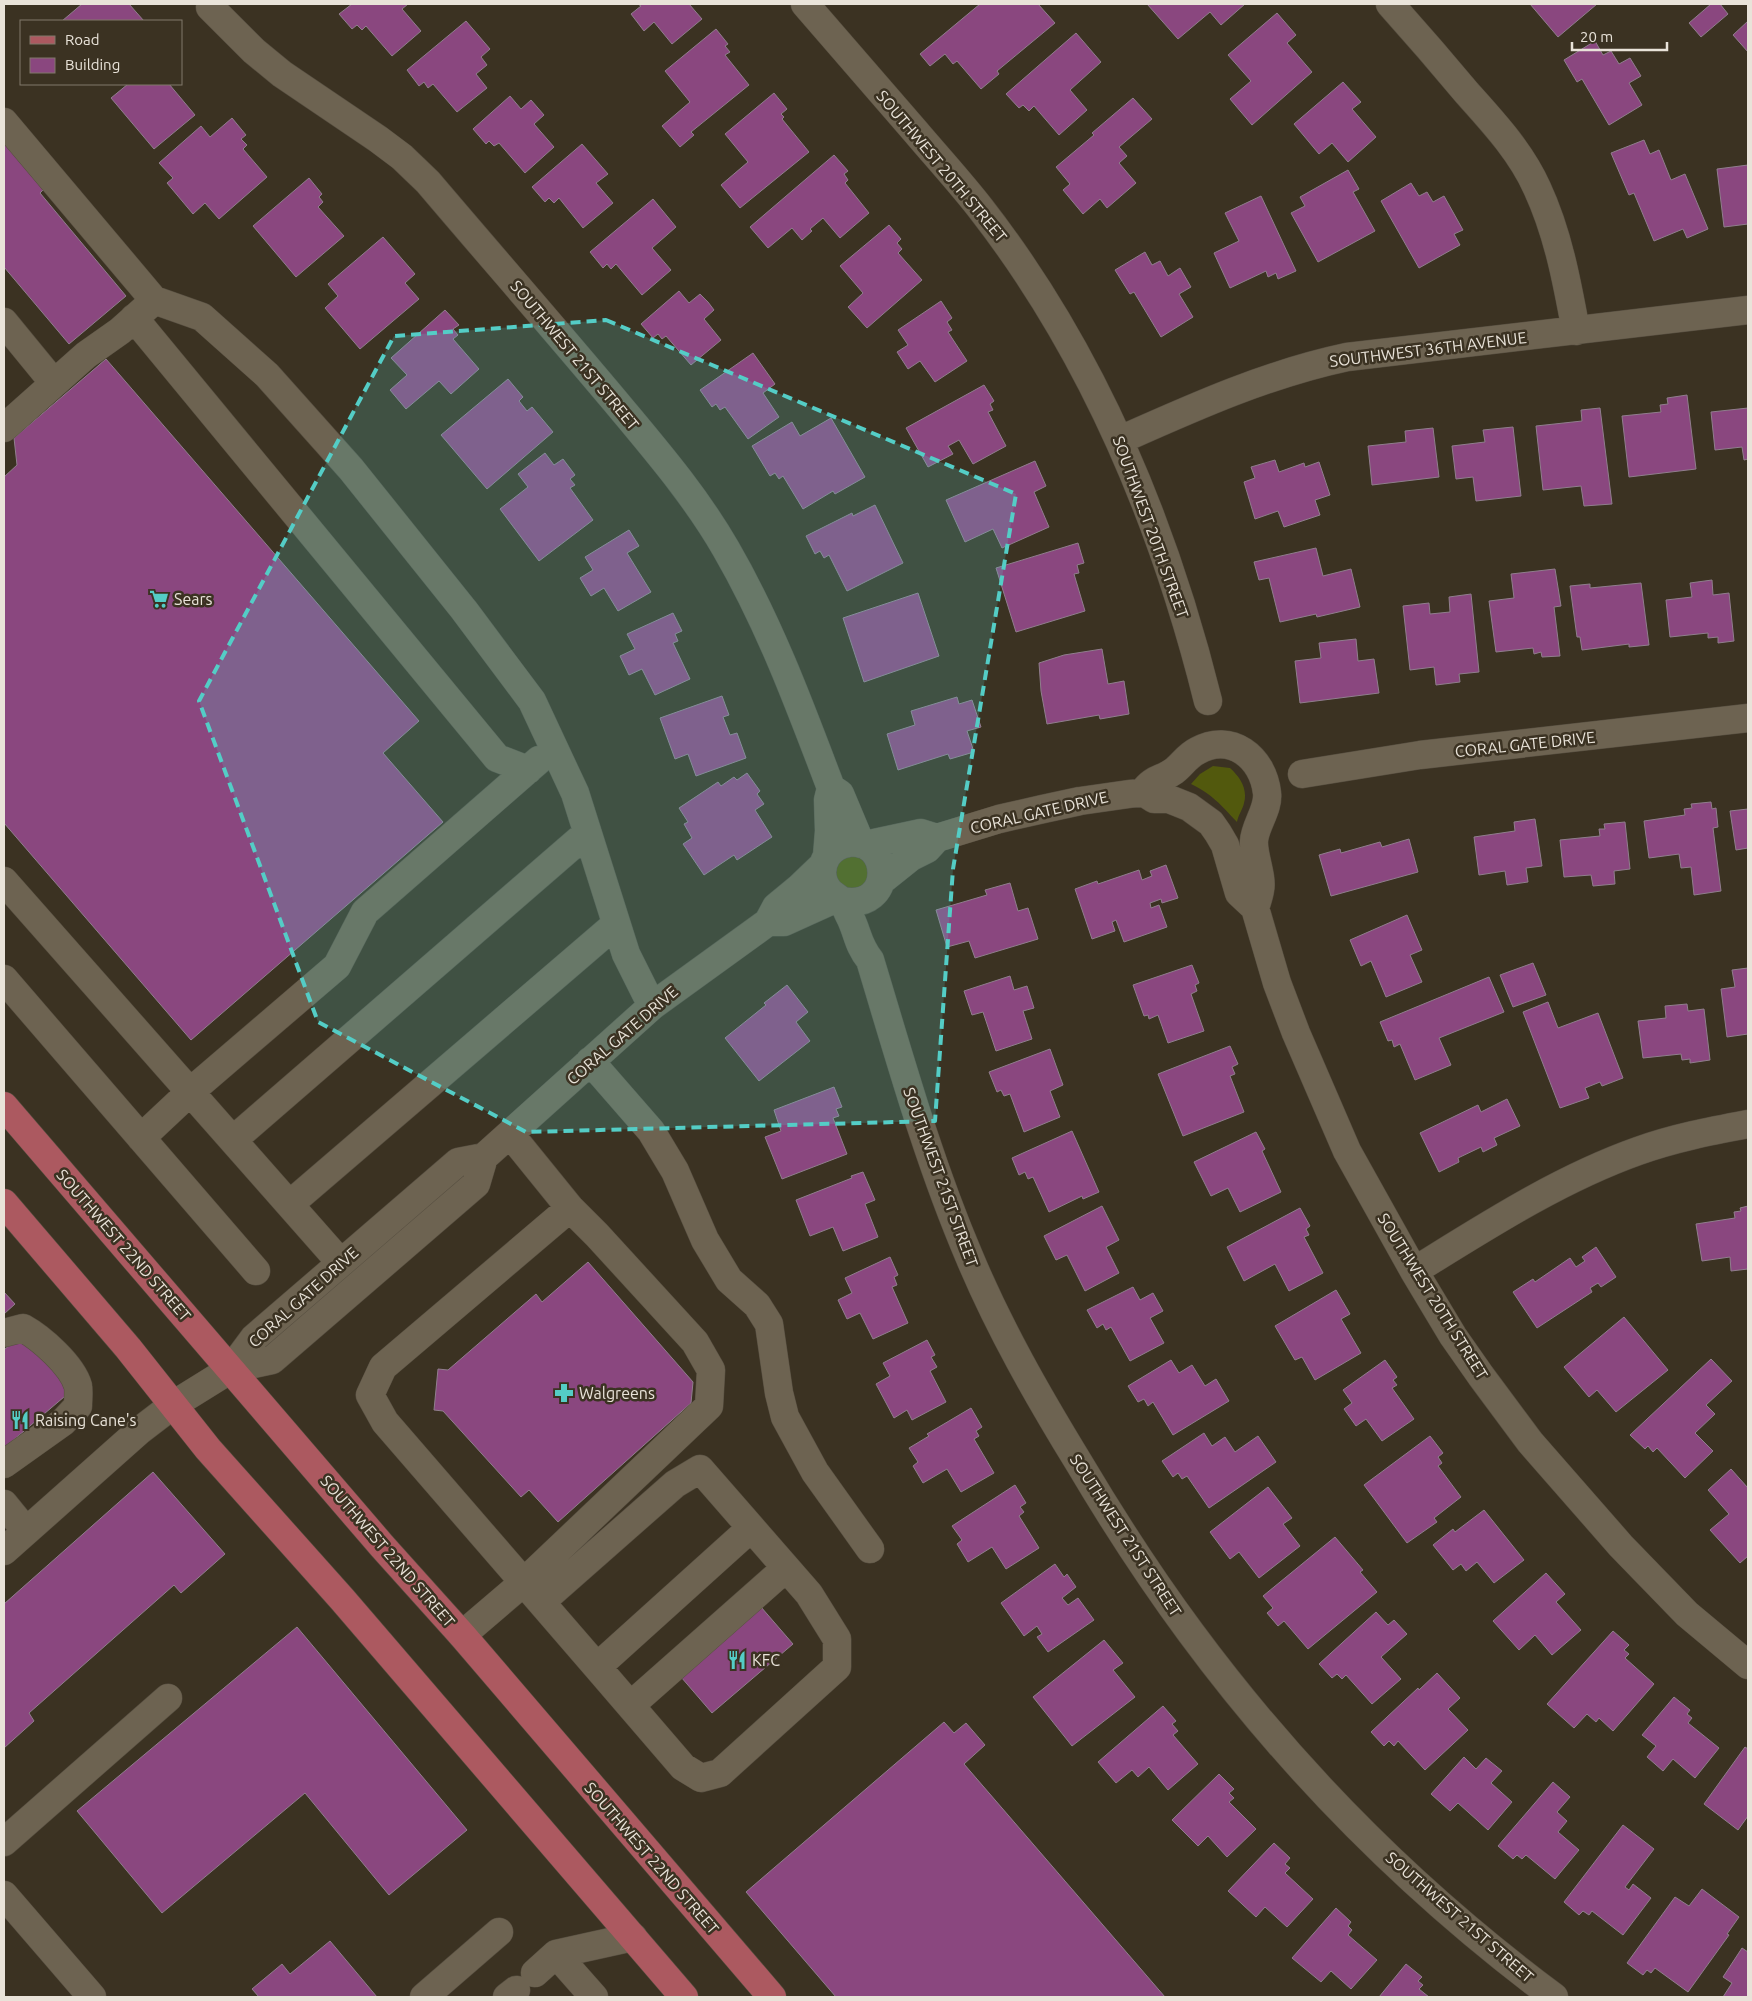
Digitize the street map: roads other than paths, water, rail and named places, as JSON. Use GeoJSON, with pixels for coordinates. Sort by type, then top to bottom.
{"type":"FeatureCollection","features":[{"type":"Feature","properties":{"kind":"main road","name":"SOUTHWEST 22ND STREET"},"geometry":{"type":"LineString","coordinates":[[4,1106],[382,1546],[462,1635],[772,1997]]}},
{"type":"Feature","properties":{"kind":"main road"},"geometry":{"type":"LineString","coordinates":[[4,1203],[128,1348],[208,1449],[342,1599],[684,1997]]}},
{"type":"Feature","properties":{"kind":"street","name":"SOUTHWEST 20TH STREET"},"geometry":{"type":"LineString","coordinates":[[805,4],[956,179],[1000,235],[1034,284],[1066,336],[1120,440],[1164,555],[1194,648],[1208,701]]}},
{"type":"Feature","properties":{"kind":"street"},"geometry":{"type":"LineString","coordinates":[[1390,4],[1487,115],[1528,170],[1545,207],[1554,235],[1567,282],[1576,331]]}},
{"type":"Feature","properties":{"kind":"street","name":"SOUTHWEST 21ST STREET"},"geometry":{"type":"LineString","coordinates":[[210,7],[254,51],[282,74],[378,139],[402,157],[428,182],[657,451],[708,520],[741,577],[796,694],[831,788],[828,800],[829,831],[825,860]]}},
{"type":"Feature","properties":{"kind":"street"},"geometry":{"type":"LineString","coordinates":[[4,122],[154,300],[202,317],[267,375],[351,469],[464,610],[532,702],[575,793],[626,954],[652,1006]]}},
{"type":"Feature","properties":{"kind":"street"},"geometry":{"type":"LineString","coordinates":[[4,428],[86,355],[120,331],[154,300]]}},
{"type":"Feature","properties":{"kind":"street","name":"SOUTHWEST 36TH AVENUE"},"geometry":{"type":"LineString","coordinates":[[1120,440],[1251,384],[1312,365],[1347,358],[1748,310]]}},
{"type":"Feature","properties":{"kind":"street"},"geometry":{"type":"LineString","coordinates":[[134,318],[498,758],[528,770]]}},
{"type":"Feature","properties":{"kind":"street"},"geometry":{"type":"LineString","coordinates":[[4,322],[54,383]]}},
{"type":"Feature","properties":{"kind":"street","name":"CORAL GATE DRIVE"},"geometry":{"type":"LineString","coordinates":[[1302,774],[1420,755],[1748,718]]}},
{"type":"Feature","properties":{"kind":"street","name":"CORAL GATE DRIVE"},"geometry":{"type":"LineString","coordinates":[[1143,792],[1151,781],[1166,776],[1195,752],[1204,748],[1222,744],[1239,748],[1247,754]]}},
{"type":"Feature","properties":{"kind":"street"},"geometry":{"type":"LineString","coordinates":[[141,1138],[190,1092],[337,966],[365,912],[554,748]]}},
{"type":"Feature","properties":{"kind":"street","name":"SOUTHWEST 20TH STREET"},"geometry":{"type":"LineString","coordinates":[[1247,754],[1255,761],[1261,771],[1267,795],[1256,829],[1254,843],[1261,888],[1255,908]]}},
{"type":"Feature","properties":{"kind":"street","name":"SOUTHWEST 21ST STREET"},"geometry":{"type":"LineString","coordinates":[[831,788],[840,794],[863,844]]}},
{"type":"Feature","properties":{"kind":"street","name":"CORAL GATE DRIVE"},"geometry":{"type":"LineString","coordinates":[[877,888],[911,857],[927,849],[937,838],[999,819],[1080,801],[1143,792],[1154,799],[1179,801],[1199,813]]}},
{"type":"Feature","properties":{"kind":"street","name":"SOUTHWEST 20TH STREET"},"geometry":{"type":"LineString","coordinates":[[1199,813],[1211,823],[1218,833],[1225,845],[1240,893],[1255,908],[1277,983],[1310,1069],[1347,1151],[1414,1271],[1459,1344],[1536,1449],[1656,1583],[1687,1614],[1746,1660]]}},
{"type":"Feature","properties":{"kind":"street"},"geometry":{"type":"LineString","coordinates":[[234,1140],[587,833]]}},
{"type":"Feature","properties":{"kind":"street","name":"CORAL GATE DRIVE"},"geometry":{"type":"LineString","coordinates":[[863,844],[921,833],[937,838]]}},
{"type":"Feature","properties":{"kind":"street"},"geometry":{"type":"LineString","coordinates":[[851,842],[863,844],[877,857],[881,864],[877,888],[858,902],[839,899],[824,883],[822,874],[825,860],[834,849],[842,844],[851,842]]}},
{"type":"Feature","properties":{"kind":"street","name":"CORAL GATE DRIVE"},"geometry":{"type":"LineString","coordinates":[[231,1369],[254,1338],[458,1162],[484,1157],[652,1006],[768,922],[776,906],[799,888],[825,860]]}},
{"type":"Feature","properties":{"kind":"street"},"geometry":{"type":"LineString","coordinates":[[4,880],[341,1263]]}},
{"type":"Feature","properties":{"kind":"street","name":"SOUTHWEST 21ST STREET"},"geometry":{"type":"LineString","coordinates":[[870,960],[875,944],[872,928],[877,888]]}},
{"type":"Feature","properties":{"kind":"street","name":"SOUTHWEST 21ST STREET"},"geometry":{"type":"LineString","coordinates":[[839,899],[851,918],[861,949],[870,960],[916,1114],[951,1211],[981,1283],[1033,1387],[1126,1539],[1192,1635],[1228,1681],[1307,1772],[1423,1890],[1554,1997]]}},
{"type":"Feature","properties":{"kind":"street","name":"CORAL GATE DRIVE"},"geometry":{"type":"LineString","coordinates":[[768,922],[784,922],[839,899]]}},
{"type":"Feature","properties":{"kind":"street"},"geometry":{"type":"LineString","coordinates":[[290,1204],[616,924]]}},
{"type":"Feature","properties":{"kind":"street"},"geometry":{"type":"LineString","coordinates":[[4,979],[256,1271]]}},
{"type":"Feature","properties":{"kind":"street"},"geometry":{"type":"LineString","coordinates":[[590,1061],[650,1131],[675,1171],[705,1240],[724,1272],[744,1295],[757,1305],[768,1324],[779,1393],[785,1417],[815,1472],[870,1549]]}},
{"type":"Feature","properties":{"kind":"street"},"geometry":{"type":"LineString","coordinates":[[1414,1271],[1525,1204],[1611,1161],[1663,1142],[1748,1124]]}},
{"type":"Feature","properties":{"kind":"street"},"geometry":{"type":"LineString","coordinates":[[510,1134],[570,1208],[695,1342],[711,1370],[709,1406],[533,1592]]}},
{"type":"Feature","properties":{"kind":"street","name":"CORAL GATE DRIVE"},"geometry":{"type":"LineString","coordinates":[[231,1369],[272,1360],[476,1184],[484,1157]]}},
{"type":"Feature","properties":{"kind":"street"},"geometry":{"type":"LineString","coordinates":[[462,1635],[533,1592],[675,1484],[700,1470],[809,1594],[837,1638],[837,1667],[720,1773],[701,1778],[683,1767],[631,1705],[597,1667],[533,1592],[385,1422],[370,1395],[383,1367],[570,1208]]}},
{"type":"Feature","properties":{"kind":"street"},"geometry":{"type":"LineString","coordinates":[[4,1333],[24,1328],[40,1337],[65,1365],[78,1386],[78,1406],[63,1422],[4,1464]]}},
{"type":"Feature","properties":{"kind":"street"},"geometry":{"type":"LineString","coordinates":[[4,1551],[139,1431],[173,1405],[231,1369]]}},
{"type":"Feature","properties":{"kind":"street"},"geometry":{"type":"LineString","coordinates":[[4,1504],[26,1531]]}},
{"type":"Feature","properties":{"kind":"street"},"geometry":{"type":"LineString","coordinates":[[597,1667],[751,1528]]}},
{"type":"Feature","properties":{"kind":"street"},"geometry":{"type":"LineString","coordinates":[[631,1705],[786,1568]]}},
{"type":"Feature","properties":{"kind":"street"},"geometry":{"type":"LineString","coordinates":[[4,1842],[168,1698]]}},
{"type":"Feature","properties":{"kind":"street"},"geometry":{"type":"LineString","coordinates":[[4,1895],[92,1997]]}},
{"type":"Feature","properties":{"kind":"street"},"geometry":{"type":"LineString","coordinates":[[424,1997],[499,1932]]}},
{"type":"Feature","properties":{"kind":"street"},"geometry":{"type":"LineString","coordinates":[[519,1987],[556,1954],[632,1937]]}},
{"type":"Feature","properties":{"kind":"street"},"geometry":{"type":"LineString","coordinates":[[556,1954],[594,1997]]}},
{"type":"Feature","properties":{"kind":"place","name":"Sears"},"geometry":{"type":"Point","coordinates":[159,599]}},
{"type":"Feature","properties":{"kind":"place","name":"Walgreens"},"geometry":{"type":"Point","coordinates":[564,1393]}},
{"type":"Feature","properties":{"kind":"place","name":"Raising Cane's"},"geometry":{"type":"Point","coordinates":[20,1420]}},
{"type":"Feature","properties":{"kind":"place","name":"KFC"},"geometry":{"type":"Point","coordinates":[737,1660]}}]}
